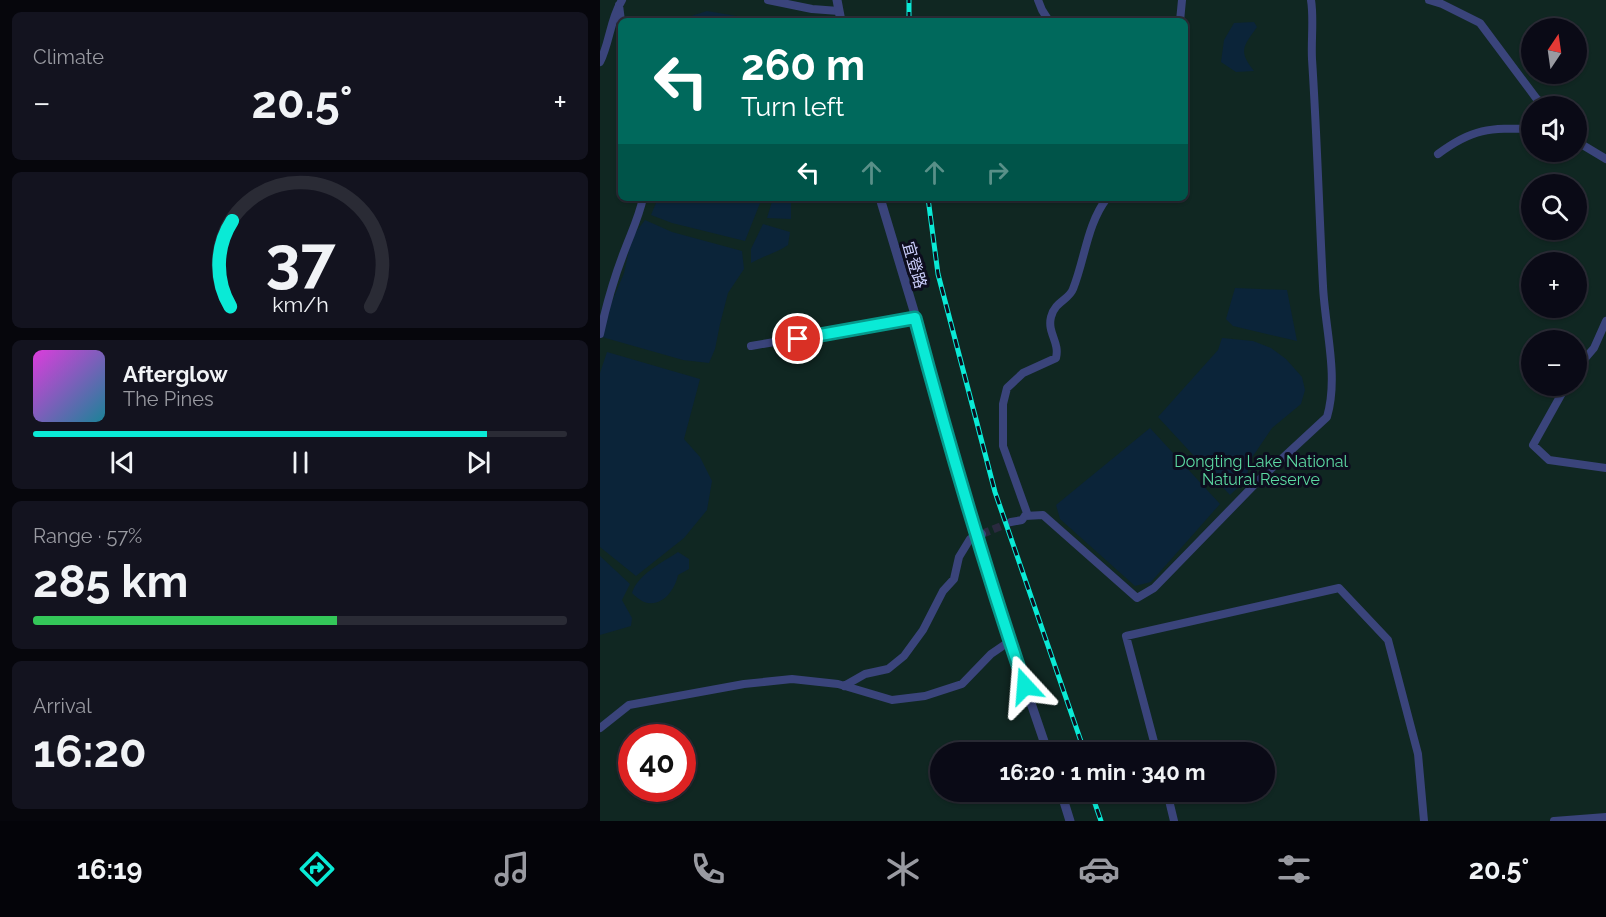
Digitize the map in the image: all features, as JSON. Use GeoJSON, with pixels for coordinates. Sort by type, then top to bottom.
{"type":"FeatureCollection","features":[{"type":"Feature","properties":{"kind":"street"},"geometry":{"type":"LineString","coordinates":[[768,0],[840,16],[837,0]]}},
{"type":"Feature","properties":{"kind":"street"},"geometry":{"type":"LineString","coordinates":[[1038,0],[1047,18]]}},
{"type":"Feature","properties":{"kind":"street"},"geometry":{"type":"LineString","coordinates":[[1180,18],[1182,0]]}},
{"type":"Feature","properties":{"kind":"street"},"geometry":{"type":"LineString","coordinates":[[1025,516],[1043,515],[1137,598],[1154,588],[1260,479],[1327,417],[1331,404],[1331,370],[1323,289],[1311,0]]}},
{"type":"Feature","properties":{"kind":"street"},"geometry":{"type":"LineString","coordinates":[[1429,0],[1480,23],[1535,96]]}},
{"type":"Feature","properties":{"kind":"street"},"geometry":{"type":"LineString","coordinates":[[620,2],[621,18]]}},
{"type":"Feature","properties":{"kind":"street"},"geometry":{"type":"LineString","coordinates":[[600,62],[620,2]]}},
{"type":"Feature","properties":{"kind":"street"},"geometry":{"type":"LineString","coordinates":[[1438,154],[1474,132],[1521,129]]}},
{"type":"Feature","properties":{"kind":"street"},"geometry":{"type":"LineString","coordinates":[[1587,148],[1606,159]]}},
{"type":"Feature","properties":{"kind":"street"},"geometry":{"type":"LineString","coordinates":[[600,334],[606,305],[624,252],[639,218],[642,201]]}},
{"type":"Feature","properties":{"kind":"street","name":"宜登路"},"geometry":{"type":"LineString","coordinates":[[881,201],[947,439],[1044,742]]}},
{"type":"Feature","properties":{"kind":"street"},"geometry":{"type":"LineString","coordinates":[[1011,522],[1022,520],[1027,513],[1003,446],[1003,404],[1007,388],[1023,373],[1056,358],[1058,350],[1050,330],[1050,318],[1058,303],[1072,293],[1092,227],[1099,208],[1105,201]]}},
{"type":"Feature","properties":{"kind":"street"},"geometry":{"type":"LineString","coordinates":[[751,346],[915,318]]}},
{"type":"Feature","properties":{"kind":"street"},"geometry":{"type":"LineString","coordinates":[[1587,356],[1594,348],[1606,321]]}},
{"type":"Feature","properties":{"kind":"street"},"geometry":{"type":"LineString","coordinates":[[1560,396],[1533,445],[1549,460],[1606,468]]}},
{"type":"Feature","properties":{"kind":"street"},"geometry":{"type":"LineString","coordinates":[[844,686],[865,674],[888,669],[904,656],[923,630],[943,591],[954,579],[959,557],[970,539],[979,535]]}},
{"type":"Feature","properties":{"kind":"street"},"geometry":{"type":"LineString","coordinates":[[1154,742],[1126,636],[1339,588],[1388,639],[1419,754],[1424,821]]}},
{"type":"Feature","properties":{"kind":"street"},"geometry":{"type":"LineString","coordinates":[[600,728],[629,705],[744,684],[792,679],[844,686],[892,700],[925,696],[962,684],[991,654],[1010,641]]}},
{"type":"Feature","properties":{"kind":"street"},"geometry":{"type":"LineString","coordinates":[[1064,802],[1071,821]]}},
{"type":"Feature","properties":{"kind":"street"},"geometry":{"type":"LineString","coordinates":[[1169,802],[1174,821]]}},
{"type":"Feature","properties":{"kind":"street"},"geometry":{"type":"LineString","coordinates":[[1554,821],[1606,817]]}},
{"type":"Feature","properties":{"kind":"green space","name":"Dongting Lake National Natural Reserve"},"geometry":{"type":"Polygon","coordinates":[[[600,0],[1606,0],[1606,821],[600,821],[600,0]]]}},
{"type":"Feature","properties":{"kind":"water"},"geometry":{"type":"Polygon","coordinates":[[[707,11],[748,18],[688,18],[707,11]]]}},
{"type":"Feature","properties":{"kind":"water"},"geometry":{"type":"Polygon","coordinates":[[[1254,22],[1257,27],[1246,44],[1244,54],[1254,71],[1236,72],[1221,62],[1224,40],[1234,23],[1254,22]]]}},
{"type":"Feature","properties":{"kind":"water"},"geometry":{"type":"Polygon","coordinates":[[[657,201],[761,201],[745,241],[672,223],[651,215],[657,201]]]}},
{"type":"Feature","properties":{"kind":"water"},"geometry":{"type":"Polygon","coordinates":[[[772,201],[791,201],[791,219],[767,218],[772,201]]]}},
{"type":"Feature","properties":{"kind":"water"},"geometry":{"type":"Polygon","coordinates":[[[645,220],[672,232],[742,251],[744,269],[728,293],[715,349],[709,363],[683,360],[602,337],[606,316],[624,273],[632,237],[645,220]]]}},
{"type":"Feature","properties":{"kind":"water"},"geometry":{"type":"Polygon","coordinates":[[[763,224],[790,232],[788,245],[751,263],[751,249],[763,224]]]}},
{"type":"Feature","properties":{"kind":"water"},"geometry":{"type":"Polygon","coordinates":[[[1235,288],[1287,290],[1297,341],[1233,326],[1226,319],[1235,288]]]}},
{"type":"Feature","properties":{"kind":"water"},"geometry":{"type":"Polygon","coordinates":[[[1222,338],[1253,341],[1271,348],[1286,359],[1302,377],[1305,390],[1301,404],[1272,428],[1249,462],[1247,479],[1230,495],[1158,417],[1218,350],[1222,338]]]}},
{"type":"Feature","properties":{"kind":"water"},"geometry":{"type":"Polygon","coordinates":[[[607,352],[700,379],[684,439],[700,457],[712,481],[707,510],[684,538],[636,576],[600,547],[600,373],[607,352]]]}},
{"type":"Feature","properties":{"kind":"water"},"geometry":{"type":"Polygon","coordinates":[[[1150,428],[1220,504],[1151,582],[1135,586],[1060,519],[1056,505],[1150,428]]]}},
{"type":"Feature","properties":{"kind":"water"},"geometry":{"type":"Polygon","coordinates":[[[678,552],[689,559],[689,569],[678,575],[667,596],[651,603],[642,601],[632,593],[639,580],[678,552]]]}},
{"type":"Feature","properties":{"kind":"water"},"geometry":{"type":"Polygon","coordinates":[[[600,556],[630,584],[622,600],[632,618],[631,626],[600,635],[600,556]]]}},
{"type":"Feature","properties":{"kind":"tunnel"},"geometry":{"type":"LineString","coordinates":[[982,534],[1011,522]]}},
{"type":"Feature","properties":{"kind":"railway"},"geometry":{"type":"LineString","coordinates":[[909,0],[909,18]]}},
{"type":"Feature","properties":{"kind":"railway"},"geometry":{"type":"LineString","coordinates":[[928,201],[938,274],[995,492],[1081,742]]}},
{"type":"Feature","properties":{"kind":"railway"},"geometry":{"type":"LineString","coordinates":[[1094,802],[1101,821]]}},
{"type":"Feature","properties":{"kind":"route"},"geometry":{"type":"LineString","coordinates":[[798,339],[915,318],[947,439],[989,580],[1025,686]]}}]}
